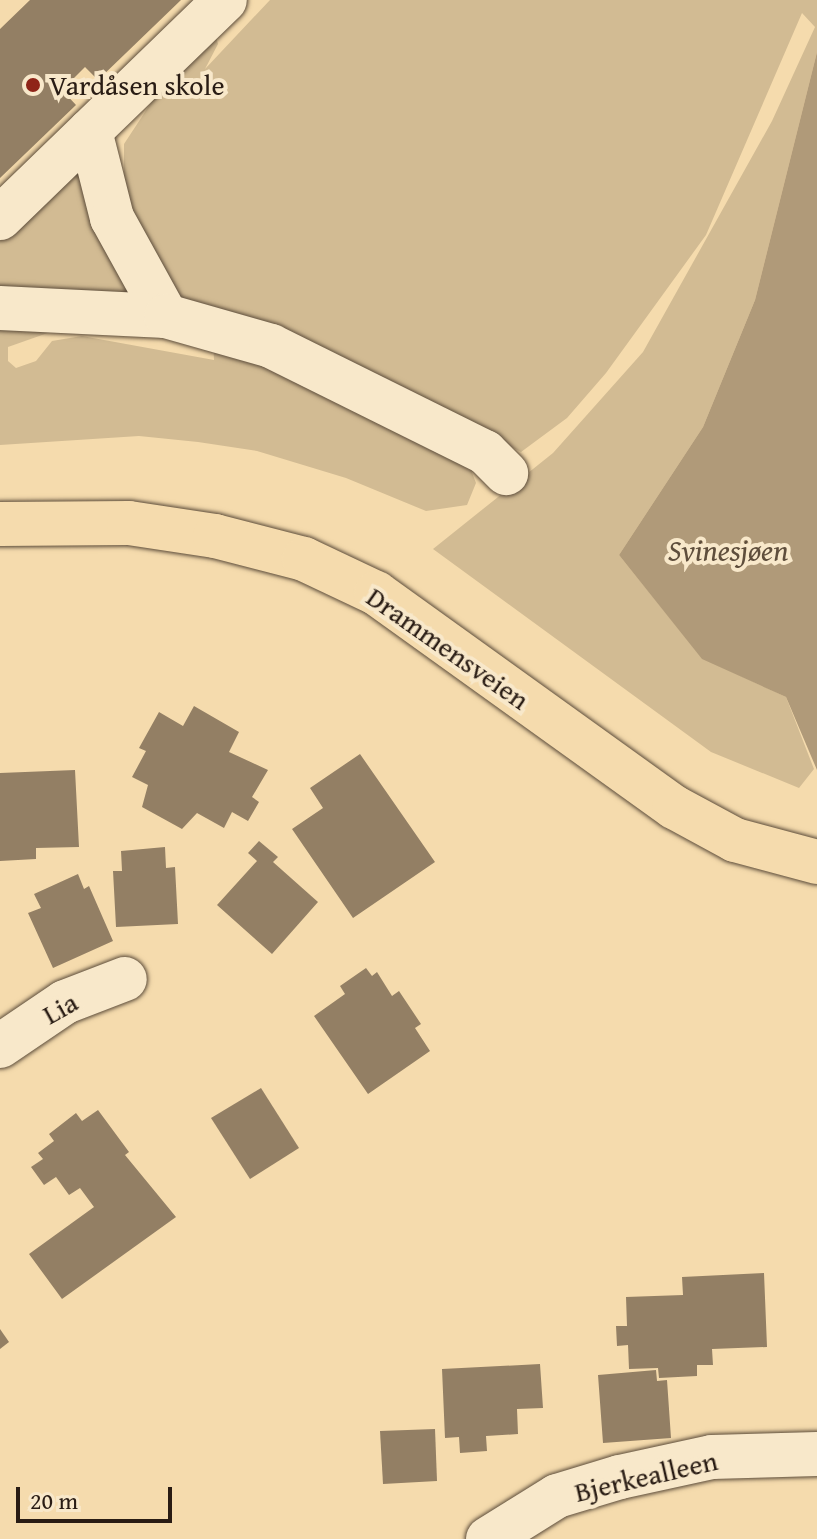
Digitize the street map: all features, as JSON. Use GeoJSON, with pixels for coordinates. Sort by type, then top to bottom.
{"type":"FeatureCollection","features":[{"type":"Feature","properties":{"kind":"main road","name":"Drammensveien"},"geometry":{"type":"LineString","coordinates":[[0,524],[129,523],[215,536],[304,559],[376,593],[674,807],[735,840],[817,862]]}},
{"type":"Feature","properties":{"kind":"street"},"geometry":{"type":"LineString","coordinates":[[0,218],[225,0]]}},
{"type":"Feature","properties":{"kind":"street"},"geometry":{"type":"LineString","coordinates":[[90,131],[112,218],[166,316]]}},
{"type":"Feature","properties":{"kind":"street"},"geometry":{"type":"LineString","coordinates":[[0,308],[166,316],[271,346],[485,452],[506,473]]}},
{"type":"Feature","properties":{"kind":"street","name":"Lia"},"geometry":{"type":"LineString","coordinates":[[0,1046],[65,1002],[125,979]]}},
{"type":"Feature","properties":{"kind":"street","name":"Bjerkealleen"},"geometry":{"type":"LineString","coordinates":[[488,1539],[557,1496],[620,1477],[712,1457],[817,1454]]}},
{"type":"Feature","properties":{"kind":"shaded area"},"geometry":{"type":"Polygon","coordinates":[[[270,0],[817,0],[817,52],[755,300],[703,427],[619,555],[702,658],[786,697],[814,769],[799,788],[711,752],[433,549],[553,453],[643,352],[772,121],[815,27],[802,13],[706,235],[606,373],[567,418],[521,452],[414,397],[192,308],[161,276],[124,194],[124,144],[164,83],[216,37],[218,44],[205,69],[270,0]]]}},
{"type":"Feature","properties":{"kind":"shaded area"},"geometry":{"type":"Polygon","coordinates":[[[85,158],[145,294],[0,301],[0,241],[85,158]]]}},
{"type":"Feature","properties":{"kind":"shaded area"},"geometry":{"type":"Polygon","coordinates":[[[0,326],[59,329],[8,347],[8,361],[16,368],[36,361],[52,341],[82,336],[214,360],[213,335],[466,457],[476,483],[467,505],[426,511],[346,478],[257,451],[139,436],[0,445],[0,326]]]}},
{"type":"Feature","properties":{"kind":"water","name":"Svinesjøen"},"geometry":{"type":"Polygon","coordinates":[[[817,52],[817,770],[786,697],[702,659],[619,555],[703,427],[755,300],[817,52]]]}},
{"type":"Feature","properties":{"kind":"building","name":"Vardåsen skole"},"geometry":{"type":"Polygon","coordinates":[[[30,0],[181,0],[98,80],[85,67],[62,90],[76,105],[0,178],[0,29],[30,0]]]}},
{"type":"Feature","properties":{"kind":"building"},"geometry":{"type":"Polygon","coordinates":[[[194,706],[239,732],[229,752],[268,770],[252,797],[259,802],[248,821],[232,812],[224,828],[197,813],[182,829],[142,807],[148,785],[132,777],[146,751],[139,748],[159,712],[183,726],[194,706]]]}},
{"type":"Feature","properties":{"kind":"building"},"geometry":{"type":"Polygon","coordinates":[[[360,754],[435,862],[353,918],[292,829],[323,808],[310,788],[360,754]]]}},
{"type":"Feature","properties":{"kind":"building"},"geometry":{"type":"Polygon","coordinates":[[[75,770],[79,847],[36,848],[36,859],[0,861],[0,773],[75,770]]]}},
{"type":"Feature","properties":{"kind":"building"},"geometry":{"type":"Polygon","coordinates":[[[259,841],[278,857],[273,862],[318,902],[272,954],[217,905],[257,861],[248,853],[259,841]]]}},
{"type":"Feature","properties":{"kind":"building"},"geometry":{"type":"Polygon","coordinates":[[[165,847],[166,868],[175,867],[178,924],[116,927],[113,871],[122,871],[121,851],[165,847]]]}},
{"type":"Feature","properties":{"kind":"building"},"geometry":{"type":"Polygon","coordinates":[[[78,874],[84,889],[89,886],[113,941],[53,968],[28,913],[41,908],[34,894],[78,874]]]}},
{"type":"Feature","properties":{"kind":"building"},"geometry":{"type":"Polygon","coordinates":[[[366,968],[372,976],[377,972],[392,996],[399,991],[421,1024],[415,1028],[430,1051],[368,1094],[314,1016],[345,994],[340,986],[366,968]]]}},
{"type":"Feature","properties":{"kind":"building"},"geometry":{"type":"Polygon","coordinates":[[[261,1088],[299,1148],[250,1179],[211,1118],[261,1088]]]}},
{"type":"Feature","properties":{"kind":"building"},"geometry":{"type":"Polygon","coordinates":[[[98,1110],[129,1152],[125,1155],[176,1217],[62,1299],[29,1254],[94,1207],[80,1188],[69,1195],[56,1177],[44,1185],[31,1167],[43,1159],[38,1153],[54,1141],[49,1134],[76,1113],[82,1121],[98,1110]]]}},
{"type":"Feature","properties":{"kind":"building"},"geometry":{"type":"Polygon","coordinates":[[[764,1273],[767,1347],[712,1349],[713,1365],[697,1365],[697,1376],[659,1378],[658,1368],[629,1369],[628,1345],[617,1346],[616,1326],[627,1326],[626,1297],[683,1295],[682,1277],[764,1273]]]}},
{"type":"Feature","properties":{"kind":"building"},"geometry":{"type":"Polygon","coordinates":[[[0,1329],[9,1342],[0,1349],[0,1329]]]}},
{"type":"Feature","properties":{"kind":"building"},"geometry":{"type":"Polygon","coordinates":[[[540,1364],[543,1408],[517,1409],[518,1434],[486,1436],[487,1451],[460,1453],[459,1437],[445,1438],[442,1369],[540,1364]]]}},
{"type":"Feature","properties":{"kind":"building"},"geometry":{"type":"Polygon","coordinates":[[[656,1370],[657,1381],[667,1380],[671,1438],[603,1443],[598,1375],[656,1370]]]}},
{"type":"Feature","properties":{"kind":"building"},"geometry":{"type":"Polygon","coordinates":[[[435,1429],[437,1481],[383,1484],[380,1431],[435,1429]]]}},
{"type":"Feature","properties":{"kind":"place","name":"Vardåsen skole"},"geometry":{"type":"Point","coordinates":[33,85]}}]}
